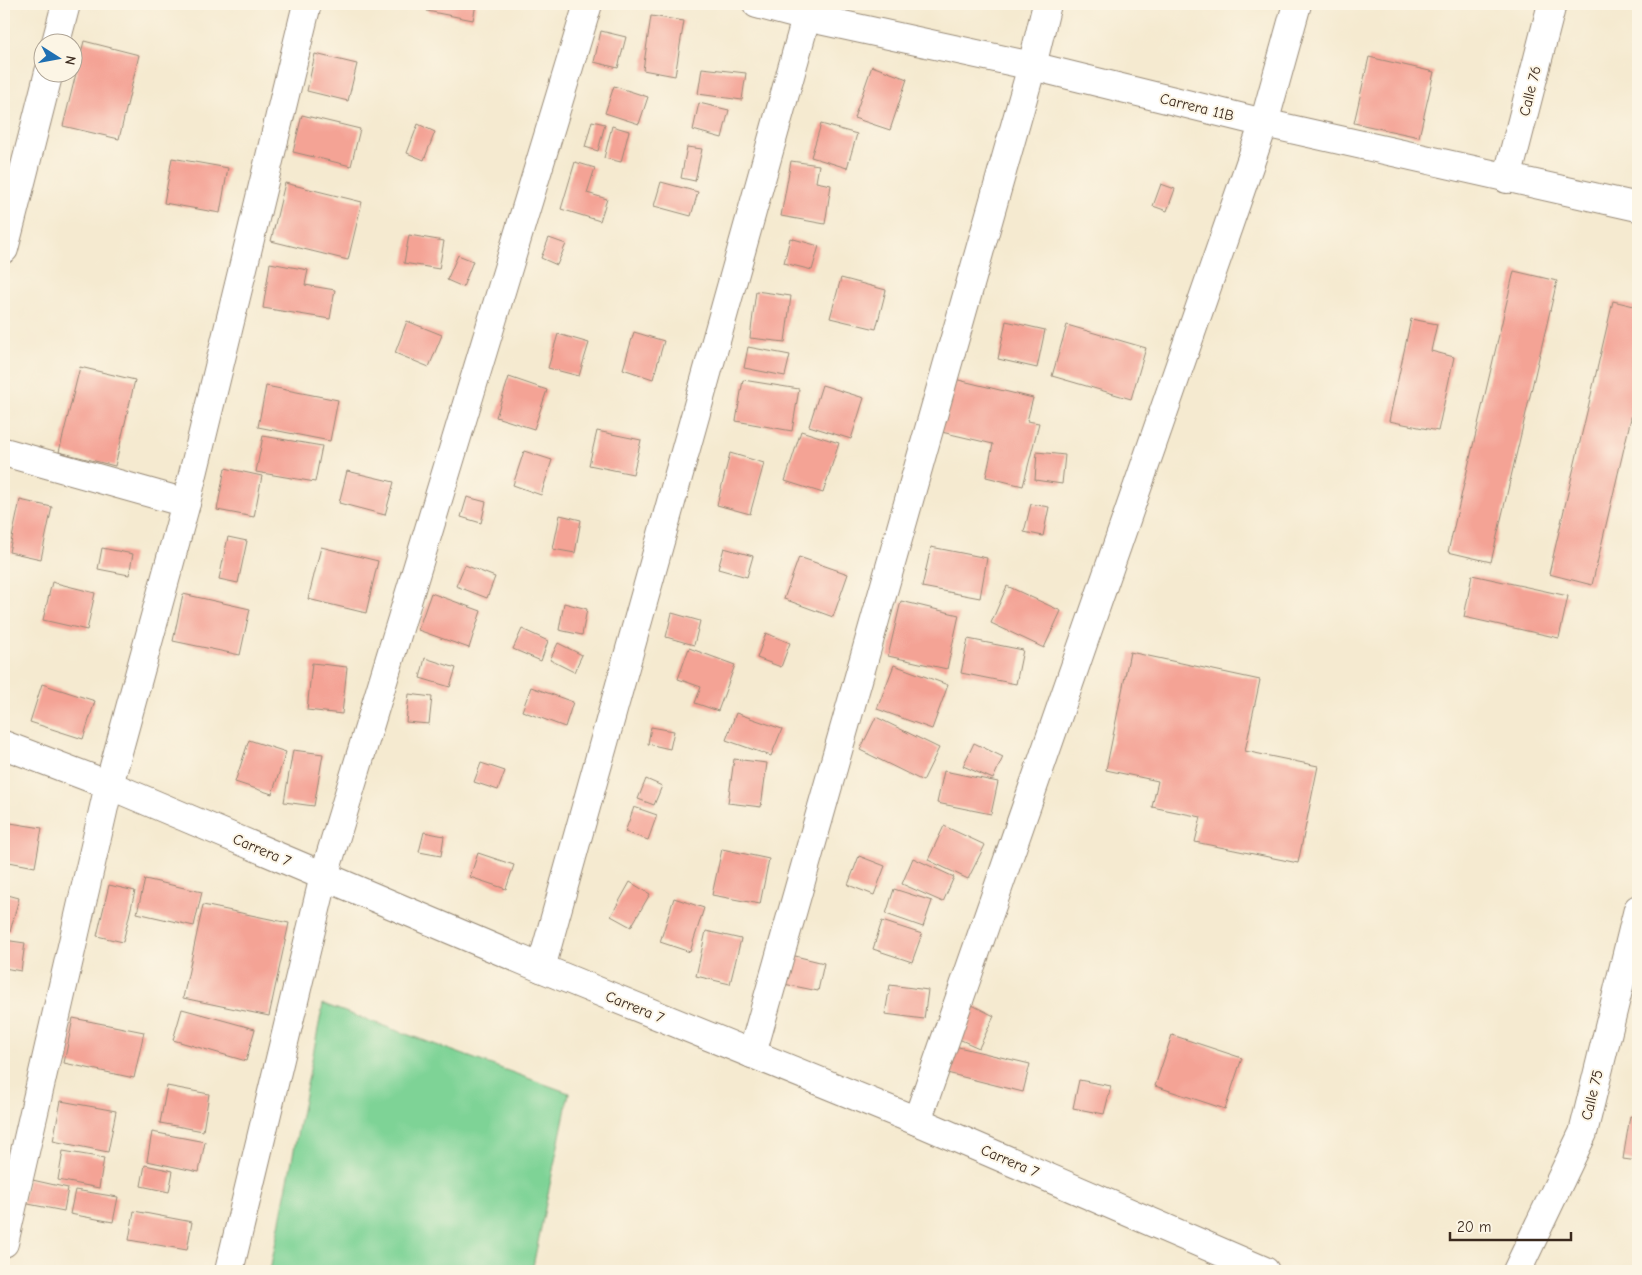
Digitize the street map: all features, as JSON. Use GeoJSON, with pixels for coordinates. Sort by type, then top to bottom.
{"type":"FeatureCollection","features":[{"type":"Feature","properties":{"kind":"street"},"geometry":{"type":"LineString","coordinates":[[59,32],[66,4]]}},
{"type":"Feature","properties":{"kind":"street"},"geometry":{"type":"LineString","coordinates":[[4,1243],[109,785],[186,503],[307,4]]}},
{"type":"Feature","properties":{"kind":"street"},"geometry":{"type":"LineString","coordinates":[[229,1271],[324,876],[588,4]]}},
{"type":"Feature","properties":{"kind":"street","name":"Carrera 11B"},"geometry":{"type":"LineString","coordinates":[[757,4],[808,10],[1264,123],[1638,207]]}},
{"type":"Feature","properties":{"kind":"street"},"geometry":{"type":"LineString","coordinates":[[752,1054],[1032,66],[1047,4]]}},
{"type":"Feature","properties":{"kind":"street"},"geometry":{"type":"LineString","coordinates":[[918,1121],[1264,123],[1298,4]]}},
{"type":"Feature","properties":{"kind":"street","name":"Calle 76"},"geometry":{"type":"LineString","coordinates":[[1507,178],[1552,4]]}},
{"type":"Feature","properties":{"kind":"street"},"geometry":{"type":"LineString","coordinates":[[541,968],[808,10]]}},
{"type":"Feature","properties":{"kind":"street"},"geometry":{"type":"LineString","coordinates":[[4,249],[46,82]]}},
{"type":"Feature","properties":{"kind":"street"},"geometry":{"type":"LineString","coordinates":[[4,452],[186,503]]}},
{"type":"Feature","properties":{"kind":"street","name":"Carrera 7"},"geometry":{"type":"LineString","coordinates":[[4,745],[109,785],[541,968],[918,1121],[1265,1271]]}},
{"type":"Feature","properties":{"kind":"street","name":"Calle 75"},"geometry":{"type":"LineString","coordinates":[[1517,1271],[1583,1133],[1638,909]]}},
{"type":"Feature","properties":{"kind":"green space"},"geometry":{"type":"Polygon","coordinates":[[[323,1004],[569,1093],[532,1271],[270,1271],[323,1004]]]}},
{"type":"Feature","properties":{"kind":"building"},"geometry":{"type":"Polygon","coordinates":[[[428,4],[476,4],[473,20],[427,11],[428,4]]]}},
{"type":"Feature","properties":{"kind":"building"},"geometry":{"type":"Polygon","coordinates":[[[651,16],[684,21],[675,76],[643,70],[651,16]]]}},
{"type":"Feature","properties":{"kind":"building"},"geometry":{"type":"Polygon","coordinates":[[[601,31],[626,37],[618,68],[594,62],[601,31]]]}},
{"type":"Feature","properties":{"kind":"building"},"geometry":{"type":"Polygon","coordinates":[[[84,41],[139,55],[119,139],[63,126],[74,82],[82,82],[82,49],[84,41]]]}},
{"type":"Feature","properties":{"kind":"building"},"geometry":{"type":"Polygon","coordinates":[[[315,54],[357,64],[348,101],[307,91],[315,54]]]}},
{"type":"Feature","properties":{"kind":"building"},"geometry":{"type":"Polygon","coordinates":[[[1369,57],[1434,72],[1419,137],[1354,123],[1369,57]]]}},
{"type":"Feature","properties":{"kind":"building"},"geometry":{"type":"Polygon","coordinates":[[[872,66],[907,79],[890,130],[854,118],[872,66]]]}},
{"type":"Feature","properties":{"kind":"building"},"geometry":{"type":"Polygon","coordinates":[[[702,68],[746,73],[742,100],[698,94],[702,68]]]}},
{"type":"Feature","properties":{"kind":"building"},"geometry":{"type":"Polygon","coordinates":[[[614,86],[648,97],[639,124],[605,113],[614,86]]]}},
{"type":"Feature","properties":{"kind":"building"},"geometry":{"type":"Polygon","coordinates":[[[699,103],[729,110],[722,138],[693,130],[699,103]]]}},
{"type":"Feature","properties":{"kind":"building"},"geometry":{"type":"Polygon","coordinates":[[[302,115],[360,129],[351,166],[293,152],[302,115]]]}},
{"type":"Feature","properties":{"kind":"building"},"geometry":{"type":"Polygon","coordinates":[[[592,121],[605,124],[598,151],[585,147],[592,121]]]}},
{"type":"Feature","properties":{"kind":"building"},"geometry":{"type":"Polygon","coordinates":[[[418,124],[435,132],[424,160],[407,153],[418,124]]]}},
{"type":"Feature","properties":{"kind":"building"},"geometry":{"type":"Polygon","coordinates":[[[821,124],[857,134],[847,168],[811,157],[821,124]]]}},
{"type":"Feature","properties":{"kind":"building"},"geometry":{"type":"Polygon","coordinates":[[[612,126],[629,131],[621,162],[604,158],[612,126]]]}},
{"type":"Feature","properties":{"kind":"building"},"geometry":{"type":"Polygon","coordinates":[[[687,147],[702,149],[695,181],[681,178],[687,147]]]}},
{"type":"Feature","properties":{"kind":"building"},"geometry":{"type":"Polygon","coordinates":[[[172,158],[228,168],[220,213],[164,203],[172,158]]]}},
{"type":"Feature","properties":{"kind":"building"},"geometry":{"type":"Polygon","coordinates":[[[791,161],[819,165],[816,182],[831,185],[825,224],[781,216],[791,161]]]}},
{"type":"Feature","properties":{"kind":"building"},"geometry":{"type":"Polygon","coordinates":[[[575,162],[595,168],[587,193],[607,199],[600,221],[561,209],[575,162]]]}},
{"type":"Feature","properties":{"kind":"building"},"geometry":{"type":"Polygon","coordinates":[[[661,182],[698,192],[691,216],[654,206],[661,182]]]}},
{"type":"Feature","properties":{"kind":"building"},"geometry":{"type":"Polygon","coordinates":[[[285,183],[362,202],[348,260],[271,241],[285,183]]]}},
{"type":"Feature","properties":{"kind":"building"},"geometry":{"type":"Polygon","coordinates":[[[1161,184],[1175,189],[1167,211],[1153,206],[1161,184]]]}},
{"type":"Feature","properties":{"kind":"building"},"geometry":{"type":"Polygon","coordinates":[[[409,235],[444,241],[439,269],[404,263],[409,235]]]}},
{"type":"Feature","properties":{"kind":"building"},"geometry":{"type":"Polygon","coordinates":[[[549,238],[566,244],[557,265],[541,258],[549,238]]]}},
{"type":"Feature","properties":{"kind":"building"},"geometry":{"type":"Polygon","coordinates":[[[790,238],[819,246],[812,270],[784,263],[790,238]]]}},
{"type":"Feature","properties":{"kind":"building"},"geometry":{"type":"Polygon","coordinates":[[[458,255],[473,261],[463,287],[447,280],[458,255]]]}},
{"type":"Feature","properties":{"kind":"building"},"geometry":{"type":"Polygon","coordinates":[[[270,263],[308,270],[305,285],[335,290],[330,319],[263,308],[270,263]]]}},
{"type":"Feature","properties":{"kind":"building"},"geometry":{"type":"Polygon","coordinates":[[[1514,271],[1557,281],[1491,562],[1448,552],[1514,271]]]}},
{"type":"Feature","properties":{"kind":"building"},"geometry":{"type":"Polygon","coordinates":[[[841,278],[886,290],[876,329],[830,318],[841,278]]]}},
{"type":"Feature","properties":{"kind":"building"},"geometry":{"type":"Polygon","coordinates":[[[756,291],[791,296],[785,342],[750,338],[756,291]]]}},
{"type":"Feature","properties":{"kind":"building"},"geometry":{"type":"Polygon","coordinates":[[[1613,301],[1638,307],[1638,388],[1592,585],[1549,574],[1613,301]]]}},
{"type":"Feature","properties":{"kind":"building"},"geometry":{"type":"Polygon","coordinates":[[[1411,319],[1437,324],[1431,351],[1454,357],[1438,431],[1389,421],[1411,319]]]}},
{"type":"Feature","properties":{"kind":"building"},"geometry":{"type":"Polygon","coordinates":[[[407,321],[442,335],[429,367],[395,353],[407,321]]]}},
{"type":"Feature","properties":{"kind":"building"},"geometry":{"type":"Polygon","coordinates":[[[1006,321],[1045,330],[1037,368],[998,359],[1006,321]]]}},
{"type":"Feature","properties":{"kind":"building"},"geometry":{"type":"Polygon","coordinates":[[[1067,325],[1146,348],[1131,399],[1052,376],[1067,325]]]}},
{"type":"Feature","properties":{"kind":"building"},"geometry":{"type":"Polygon","coordinates":[[[634,332],[664,341],[653,379],[623,369],[634,332]]]}},
{"type":"Feature","properties":{"kind":"building"},"geometry":{"type":"Polygon","coordinates":[[[558,334],[589,343],[579,376],[548,368],[558,334]]]}},
{"type":"Feature","properties":{"kind":"building"},"geometry":{"type":"Polygon","coordinates":[[[748,347],[790,355],[785,376],[744,368],[748,347]]]}},
{"type":"Feature","properties":{"kind":"building"},"geometry":{"type":"Polygon","coordinates":[[[80,367],[135,380],[115,466],[59,452],[80,367]]]}},
{"type":"Feature","properties":{"kind":"building"},"geometry":{"type":"Polygon","coordinates":[[[509,377],[547,390],[534,429],[496,417],[509,377]]]}},
{"type":"Feature","properties":{"kind":"building"},"geometry":{"type":"Polygon","coordinates":[[[946,377],[1033,398],[1027,421],[1039,423],[1023,486],[986,477],[993,444],[933,430],[946,377]]]}},
{"type":"Feature","properties":{"kind":"building"},"geometry":{"type":"Polygon","coordinates":[[[743,380],[799,389],[792,431],[736,421],[743,380]]]}},
{"type":"Feature","properties":{"kind":"building"},"geometry":{"type":"Polygon","coordinates":[[[822,385],[864,398],[851,439],[809,426],[822,385]]]}},
{"type":"Feature","properties":{"kind":"building"},"geometry":{"type":"Polygon","coordinates":[[[266,386],[338,400],[330,441],[258,427],[266,386]]]}},
{"type":"Feature","properties":{"kind":"building"},"geometry":{"type":"Polygon","coordinates":[[[597,431],[641,440],[633,474],[589,465],[597,431]]]}},
{"type":"Feature","properties":{"kind":"building"},"geometry":{"type":"Polygon","coordinates":[[[801,431],[839,443],[823,493],[785,481],[801,431]]]}},
{"type":"Feature","properties":{"kind":"building"},"geometry":{"type":"Polygon","coordinates":[[[263,436],[322,446],[315,482],[256,472],[263,436]]]}},
{"type":"Feature","properties":{"kind":"building"},"geometry":{"type":"Polygon","coordinates":[[[524,451],[552,460],[541,495],[513,485],[524,451]]]}},
{"type":"Feature","properties":{"kind":"building"},"geometry":{"type":"Polygon","coordinates":[[[1037,452],[1065,455],[1062,484],[1035,480],[1037,452]]]}},
{"type":"Feature","properties":{"kind":"building"},"geometry":{"type":"Polygon","coordinates":[[[730,453],[764,463],[750,514],[717,505],[730,453]]]}},
{"type":"Feature","properties":{"kind":"building"},"geometry":{"type":"Polygon","coordinates":[[[225,468],[262,476],[254,517],[217,510],[225,468]]]}},
{"type":"Feature","properties":{"kind":"building"},"geometry":{"type":"Polygon","coordinates":[[[347,471],[394,482],[385,515],[339,503],[347,471]]]}},
{"type":"Feature","properties":{"kind":"building"},"geometry":{"type":"Polygon","coordinates":[[[467,497],[486,502],[481,523],[461,517],[467,497]]]}},
{"type":"Feature","properties":{"kind":"building"},"geometry":{"type":"Polygon","coordinates":[[[20,500],[52,507],[41,559],[9,552],[20,500]]]}},
{"type":"Feature","properties":{"kind":"building"},"geometry":{"type":"Polygon","coordinates":[[[1031,504],[1049,507],[1043,536],[1024,532],[1031,504]]]}},
{"type":"Feature","properties":{"kind":"building"},"geometry":{"type":"Polygon","coordinates":[[[560,515],[581,520],[575,553],[553,549],[560,515]]]}},
{"type":"Feature","properties":{"kind":"building"},"geometry":{"type":"Polygon","coordinates":[[[228,537],[247,541],[238,583],[219,579],[228,537]]]}},
{"type":"Feature","properties":{"kind":"building"},"geometry":{"type":"Polygon","coordinates":[[[321,547],[378,561],[366,613],[308,599],[321,547]]]}},
{"type":"Feature","properties":{"kind":"building"},"geometry":{"type":"Polygon","coordinates":[[[931,547],[987,558],[980,598],[922,587],[931,547]]]}},
{"type":"Feature","properties":{"kind":"building"},"geometry":{"type":"Polygon","coordinates":[[[102,548],[133,554],[129,575],[98,569],[102,548]]]}},
{"type":"Feature","properties":{"kind":"building"},"geometry":{"type":"Polygon","coordinates":[[[724,548],[753,556],[747,577],[718,569],[724,548]]]}},
{"type":"Feature","properties":{"kind":"building"},"geometry":{"type":"Polygon","coordinates":[[[799,557],[848,574],[833,617],[784,599],[799,557]]]}},
{"type":"Feature","properties":{"kind":"building"},"geometry":{"type":"Polygon","coordinates":[[[465,565],[495,577],[487,598],[456,586],[465,565]]]}},
{"type":"Feature","properties":{"kind":"building"},"geometry":{"type":"Polygon","coordinates":[[[1472,575],[1568,596],[1559,638],[1464,617],[1472,575]]]}},
{"type":"Feature","properties":{"kind":"building"},"geometry":{"type":"Polygon","coordinates":[[[52,582],[95,593],[87,630],[43,620],[52,582]]]}},
{"type":"Feature","properties":{"kind":"building"},"geometry":{"type":"Polygon","coordinates":[[[1007,586],[1061,611],[1044,648],[991,623],[1007,586]]]}},
{"type":"Feature","properties":{"kind":"building"},"geometry":{"type":"Polygon","coordinates":[[[431,593],[481,611],[469,648],[418,630],[431,593]]]}},
{"type":"Feature","properties":{"kind":"building"},"geometry":{"type":"Polygon","coordinates":[[[183,594],[250,609],[240,655],[173,641],[183,594]]]}},
{"type":"Feature","properties":{"kind":"building"},"geometry":{"type":"Polygon","coordinates":[[[901,601],[959,615],[947,669],[888,656],[901,601]]]}},
{"type":"Feature","properties":{"kind":"building"},"geometry":{"type":"Polygon","coordinates":[[[564,603],[587,609],[582,635],[559,630],[564,603]]]}},
{"type":"Feature","properties":{"kind":"building"},"geometry":{"type":"Polygon","coordinates":[[[672,613],[700,621],[694,645],[666,637],[672,613]]]}},
{"type":"Feature","properties":{"kind":"building"},"geometry":{"type":"Polygon","coordinates":[[[522,629],[548,641],[541,661],[513,649],[522,629]]]}},
{"type":"Feature","properties":{"kind":"building"},"geometry":{"type":"Polygon","coordinates":[[[766,633],[790,643],[781,667],[757,658],[766,633]]]}},
{"type":"Feature","properties":{"kind":"building"},"geometry":{"type":"Polygon","coordinates":[[[968,639],[1023,650],[1016,684],[961,673],[968,639]]]}},
{"type":"Feature","properties":{"kind":"building"},"geometry":{"type":"Polygon","coordinates":[[[558,643],[582,655],[574,672],[550,660],[558,643]]]}},
{"type":"Feature","properties":{"kind":"building"},"geometry":{"type":"Polygon","coordinates":[[[689,648],[735,665],[718,711],[695,703],[701,687],[678,679],[689,648]]]}},
{"type":"Feature","properties":{"kind":"building"},"geometry":{"type":"Polygon","coordinates":[[[1130,652],[1260,680],[1245,751],[1318,766],[1298,863],[1195,842],[1201,817],[1152,807],[1158,781],[1106,770],[1130,652]]]}},
{"type":"Feature","properties":{"kind":"building"},"geometry":{"type":"Polygon","coordinates":[[[425,658],[456,668],[450,687],[420,678],[425,658]]]}},
{"type":"Feature","properties":{"kind":"building"},"geometry":{"type":"Polygon","coordinates":[[[312,663],[347,667],[342,714],[307,710],[312,663]]]}},
{"type":"Feature","properties":{"kind":"building"},"geometry":{"type":"Polygon","coordinates":[[[894,665],[948,685],[932,729],[877,709],[894,665]]]}},
{"type":"Feature","properties":{"kind":"building"},"geometry":{"type":"Polygon","coordinates":[[[42,684],[95,701],[83,739],[30,722],[42,684]]]}},
{"type":"Feature","properties":{"kind":"building"},"geometry":{"type":"Polygon","coordinates":[[[531,687],[573,702],[565,727],[522,711],[531,687]]]}},
{"type":"Feature","properties":{"kind":"building"},"geometry":{"type":"Polygon","coordinates":[[[409,694],[432,697],[429,724],[406,722],[409,694]]]}},
{"type":"Feature","properties":{"kind":"building"},"geometry":{"type":"Polygon","coordinates":[[[736,713],[782,729],[771,756],[726,740],[736,713]]]}},
{"type":"Feature","properties":{"kind":"building"},"geometry":{"type":"Polygon","coordinates":[[[876,717],[939,748],[923,781],[860,750],[876,717]]]}},
{"type":"Feature","properties":{"kind":"building"},"geometry":{"type":"Polygon","coordinates":[[[651,727],[674,731],[670,749],[648,744],[651,727]]]}},
{"type":"Feature","properties":{"kind":"building"},"geometry":{"type":"Polygon","coordinates":[[[249,740],[286,752],[272,794],[235,782],[249,740]]]}},
{"type":"Feature","properties":{"kind":"building"},"geometry":{"type":"Polygon","coordinates":[[[974,743],[1003,757],[993,779],[963,766],[974,743]]]}},
{"type":"Feature","properties":{"kind":"building"},"geometry":{"type":"Polygon","coordinates":[[[293,750],[323,754],[314,806],[284,802],[293,750]]]}},
{"type":"Feature","properties":{"kind":"building"},"geometry":{"type":"Polygon","coordinates":[[[734,759],[767,763],[761,807],[728,803],[734,759]]]}},
{"type":"Feature","properties":{"kind":"building"},"geometry":{"type":"Polygon","coordinates":[[[481,763],[505,771],[498,790],[474,782],[481,763]]]}},
{"type":"Feature","properties":{"kind":"building"},"geometry":{"type":"Polygon","coordinates":[[[944,771],[998,782],[991,814],[937,803],[944,771]]]}},
{"type":"Feature","properties":{"kind":"building"},"geometry":{"type":"Polygon","coordinates":[[[646,779],[662,786],[654,805],[638,799],[646,779]]]}},
{"type":"Feature","properties":{"kind":"building"},"geometry":{"type":"Polygon","coordinates":[[[634,807],[657,815],[648,840],[625,832],[634,807]]]}},
{"type":"Feature","properties":{"kind":"building"},"geometry":{"type":"Polygon","coordinates":[[[4,822],[42,828],[35,867],[4,861],[4,822]]]}},
{"type":"Feature","properties":{"kind":"building"},"geometry":{"type":"Polygon","coordinates":[[[944,826],[985,845],[968,879],[928,860],[944,826]]]}},
{"type":"Feature","properties":{"kind":"building"},"geometry":{"type":"Polygon","coordinates":[[[424,832],[444,836],[441,856],[419,852],[424,832]]]}},
{"type":"Feature","properties":{"kind":"building"},"geometry":{"type":"Polygon","coordinates":[[[722,849],[769,859],[760,904],[712,895],[722,849]]]}},
{"type":"Feature","properties":{"kind":"building"},"geometry":{"type":"Polygon","coordinates":[[[478,853],[514,865],[506,889],[470,877],[478,853]]]}},
{"type":"Feature","properties":{"kind":"building"},"geometry":{"type":"Polygon","coordinates":[[[859,856],[885,866],[874,895],[848,885],[859,856]]]}},
{"type":"Feature","properties":{"kind":"building"},"geometry":{"type":"Polygon","coordinates":[[[913,858],[954,877],[943,902],[902,884],[913,858]]]}},
{"type":"Feature","properties":{"kind":"building"},"geometry":{"type":"Polygon","coordinates":[[[145,879],[202,892],[194,926],[137,913],[145,879]]]}},
{"type":"Feature","properties":{"kind":"building"},"geometry":{"type":"Polygon","coordinates":[[[630,882],[650,894],[631,927],[611,916],[630,882]]]}},
{"type":"Feature","properties":{"kind":"building"},"geometry":{"type":"Polygon","coordinates":[[[109,885],[135,891],[123,942],[97,936],[109,885]]]}},
{"type":"Feature","properties":{"kind":"building"},"geometry":{"type":"Polygon","coordinates":[[[894,889],[932,901],[923,927],[886,914],[894,889]]]}},
{"type":"Feature","properties":{"kind":"building"},"geometry":{"type":"Polygon","coordinates":[[[4,894],[19,898],[10,932],[4,931],[4,894]]]}},
{"type":"Feature","properties":{"kind":"building"},"geometry":{"type":"Polygon","coordinates":[[[674,898],[704,908],[690,952],[660,942],[674,898]]]}},
{"type":"Feature","properties":{"kind":"building"},"geometry":{"type":"Polygon","coordinates":[[[203,905],[289,923],[269,1016],[183,998],[203,905]]]}},
{"type":"Feature","properties":{"kind":"building"},"geometry":{"type":"Polygon","coordinates":[[[882,921],[922,934],[912,962],[873,949],[882,921]]]}},
{"type":"Feature","properties":{"kind":"building"},"geometry":{"type":"Polygon","coordinates":[[[706,931],[741,939],[730,984],[696,976],[706,931]]]}},
{"type":"Feature","properties":{"kind":"building"},"geometry":{"type":"Polygon","coordinates":[[[4,940],[25,943],[21,971],[4,968],[4,940]]]}},
{"type":"Feature","properties":{"kind":"building"},"geometry":{"type":"Polygon","coordinates":[[[791,955],[824,963],[818,991],[784,984],[791,955]]]}},
{"type":"Feature","properties":{"kind":"building"},"geometry":{"type":"Polygon","coordinates":[[[890,985],[928,990],[924,1019],[885,1014],[890,985]]]}},
{"type":"Feature","properties":{"kind":"building"},"geometry":{"type":"Polygon","coordinates":[[[968,1003],[994,1016],[979,1048],[952,1036],[968,1003]]]}},
{"type":"Feature","properties":{"kind":"building"},"geometry":{"type":"Polygon","coordinates":[[[182,1009],[255,1029],[246,1061],[173,1040],[182,1009]]]}},
{"type":"Feature","properties":{"kind":"building"},"geometry":{"type":"Polygon","coordinates":[[[73,1018],[144,1032],[134,1078],[64,1063],[73,1018]]]}},
{"type":"Feature","properties":{"kind":"building"},"geometry":{"type":"Polygon","coordinates":[[[1172,1035],[1242,1058],[1225,1109],[1155,1086],[1172,1035]]]}},
{"type":"Feature","properties":{"kind":"building"},"geometry":{"type":"Polygon","coordinates":[[[950,1045],[1030,1064],[1023,1092],[943,1072],[950,1045]]]}},
{"type":"Feature","properties":{"kind":"building"},"geometry":{"type":"Polygon","coordinates":[[[1079,1080],[1111,1086],[1104,1114],[1073,1108],[1079,1080]]]}},
{"type":"Feature","properties":{"kind":"building"},"geometry":{"type":"Polygon","coordinates":[[[167,1086],[209,1094],[203,1131],[160,1123],[167,1086]]]}},
{"type":"Feature","properties":{"kind":"building"},"geometry":{"type":"Polygon","coordinates":[[[61,1101],[116,1111],[108,1152],[53,1141],[61,1101]]]}},
{"type":"Feature","properties":{"kind":"building"},"geometry":{"type":"Polygon","coordinates":[[[1630,1116],[1638,1118],[1638,1161],[1623,1159],[1630,1116]]]}},
{"type":"Feature","properties":{"kind":"building"},"geometry":{"type":"Polygon","coordinates":[[[152,1132],[205,1142],[199,1172],[147,1161],[152,1132]]]}},
{"type":"Feature","properties":{"kind":"building"},"geometry":{"type":"Polygon","coordinates":[[[63,1151],[104,1158],[99,1188],[58,1180],[63,1151]]]}},
{"type":"Feature","properties":{"kind":"building"},"geometry":{"type":"Polygon","coordinates":[[[145,1165],[173,1171],[169,1192],[141,1186],[145,1165]]]}},
{"type":"Feature","properties":{"kind":"building"},"geometry":{"type":"Polygon","coordinates":[[[28,1179],[68,1188],[64,1211],[23,1203],[28,1179]]]}},
{"type":"Feature","properties":{"kind":"building"},"geometry":{"type":"Polygon","coordinates":[[[75,1190],[118,1197],[113,1222],[70,1214],[75,1190]]]}},
{"type":"Feature","properties":{"kind":"building"},"geometry":{"type":"Polygon","coordinates":[[[134,1211],[192,1222],[187,1250],[129,1240],[134,1211]]]}}]}
